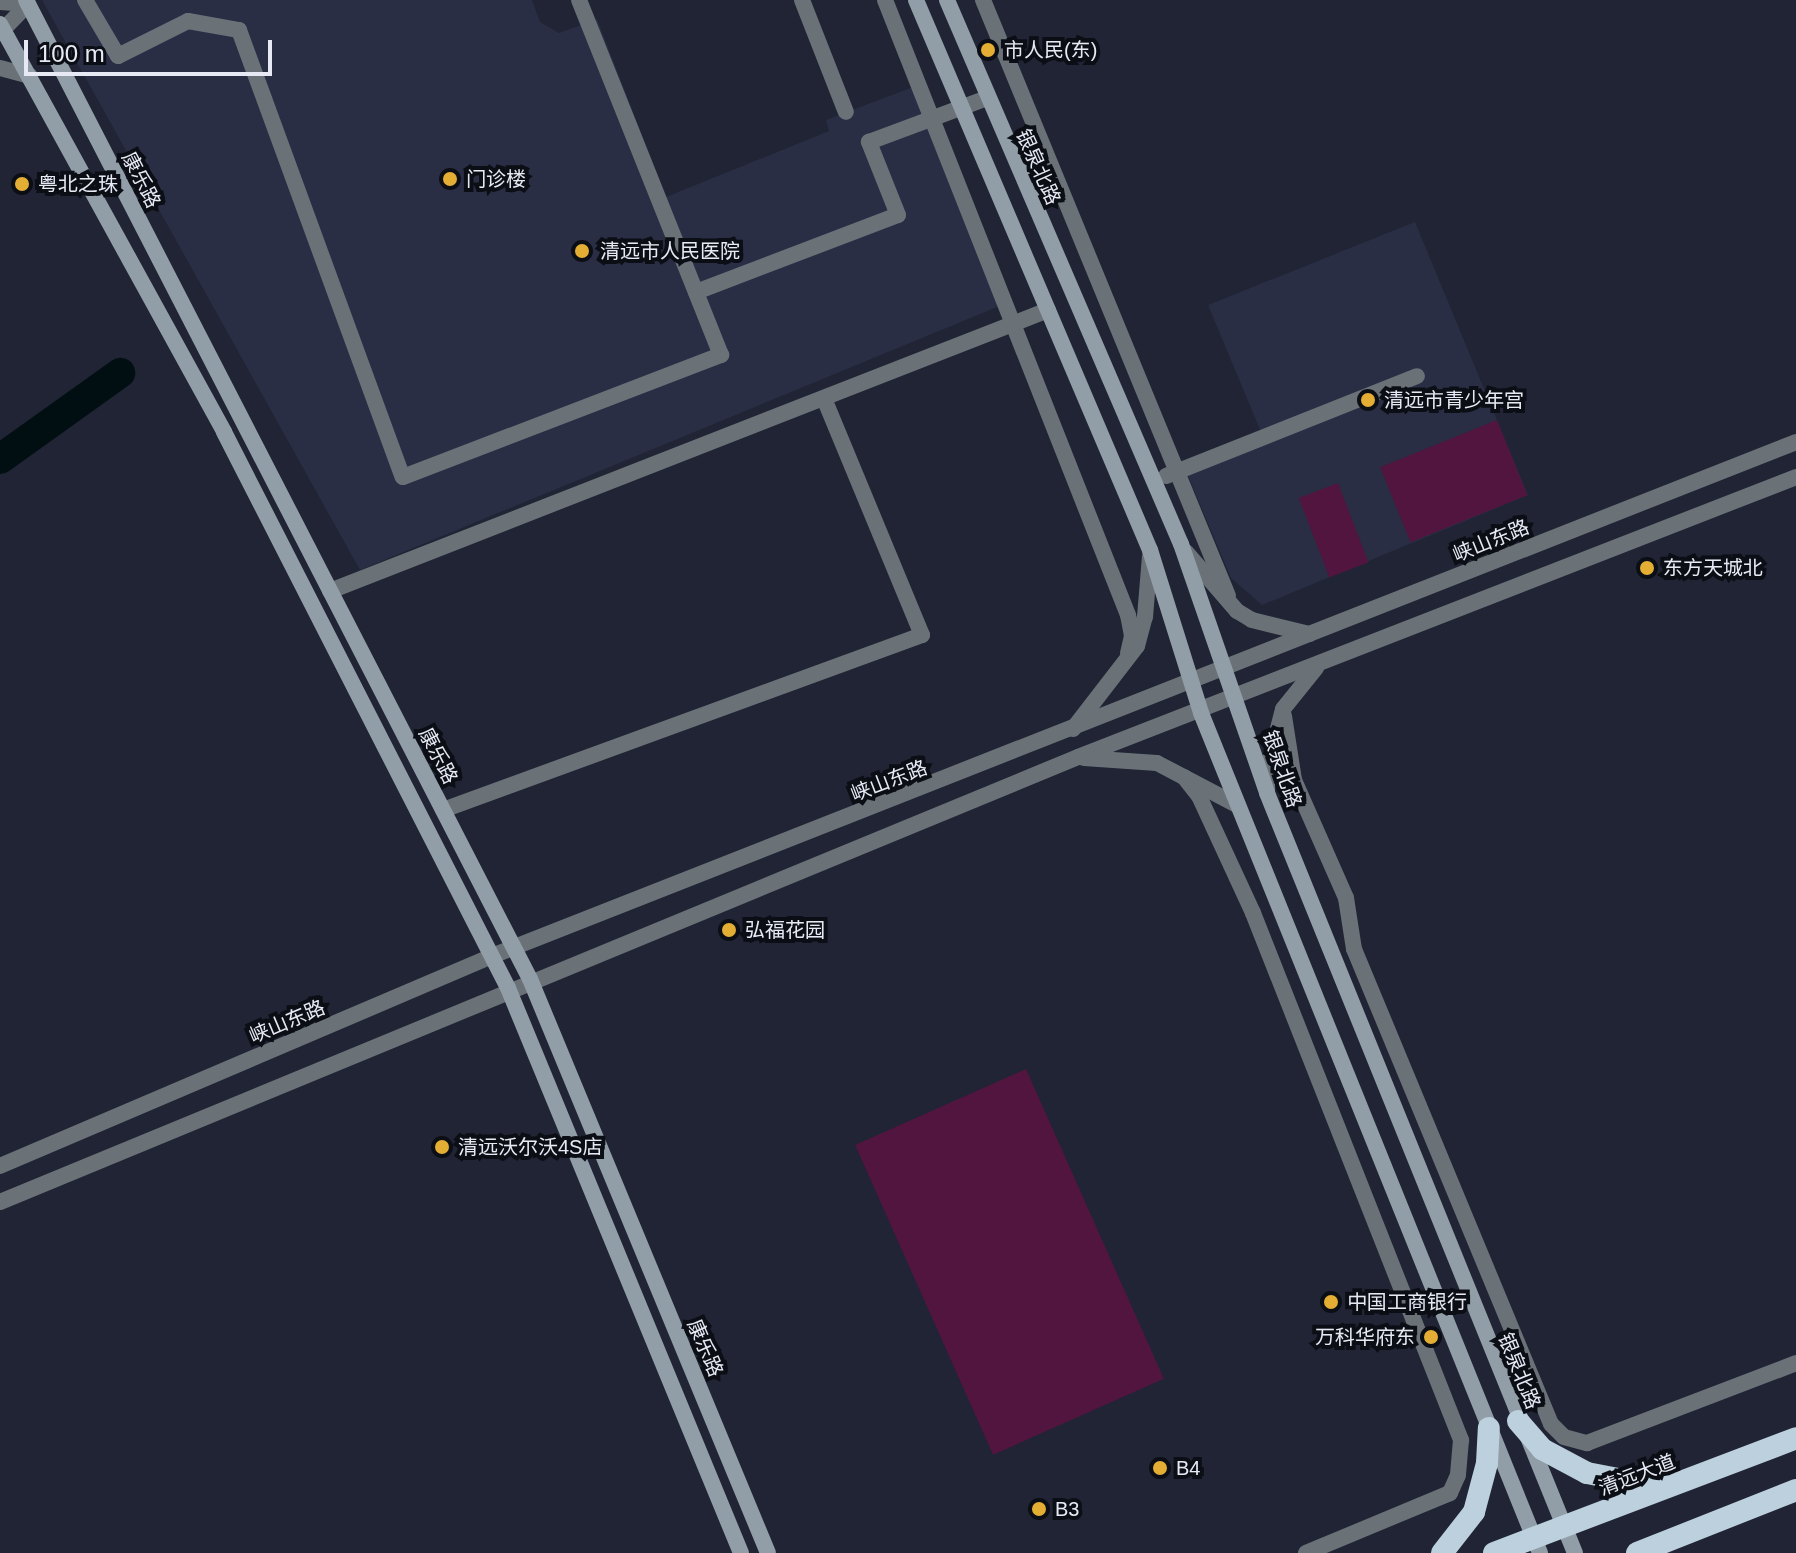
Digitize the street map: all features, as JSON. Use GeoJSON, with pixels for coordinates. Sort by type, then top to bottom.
{"type":"FeatureCollection","features":[{"type":"Feature","properties":{"kind":"highway"},"geometry":{"type":"LineString","coordinates":[[1518,1421],[1542,1449],[1587,1473],[1639,1483],[1695,1479]]}},
{"type":"Feature","properties":{"kind":"highway"},"geometry":{"type":"LineString","coordinates":[[1442,1553],[1474,1512],[1487,1463],[1489,1428]]}},
{"type":"Feature","properties":{"kind":"highway","name":"清远大道"},"geometry":{"type":"LineString","coordinates":[[1494,1553],[1537,1546],[1561,1528],[1796,1438]]}},
{"type":"Feature","properties":{"kind":"highway"},"geometry":{"type":"LineString","coordinates":[[1637,1553],[1796,1490]]}},
{"type":"Feature","properties":{"kind":"main road"},"geometry":{"type":"LineString","coordinates":[[916,0],[959,109],[1150,550],[1201,713],[1537,1546]]}},
{"type":"Feature","properties":{"kind":"main road","name":"银泉北路"},"geometry":{"type":"LineString","coordinates":[[947,0],[1181,544],[1237,697],[1267,793],[1561,1528],[1575,1553]]}},
{"type":"Feature","properties":{"kind":"main road","name":"康乐路"},"geometry":{"type":"LineString","coordinates":[[27,2],[530,979],[768,1553]]}},
{"type":"Feature","properties":{"kind":"main road"},"geometry":{"type":"LineString","coordinates":[[1,29],[30,76],[224,432],[508,988],[741,1553]]}},
{"type":"Feature","properties":{"kind":"street"},"geometry":{"type":"LineString","coordinates":[[85,0],[118,56],[188,21],[239,30],[403,477],[721,355],[579,0]]}},
{"type":"Feature","properties":{"kind":"street"},"geometry":{"type":"LineString","coordinates":[[802,0],[846,112]]}},
{"type":"Feature","properties":{"kind":"street"},"geometry":{"type":"LineString","coordinates":[[885,0],[1016,324],[1128,615],[1132,636],[1125,663]]}},
{"type":"Feature","properties":{"kind":"street","name":"银泉北路"},"geometry":{"type":"LineString","coordinates":[[983,0],[1225,592],[1252,620]]}},
{"type":"Feature","properties":{"kind":"street"},"geometry":{"type":"LineString","coordinates":[[0,2],[27,2]]}},
{"type":"Feature","properties":{"kind":"street"},"geometry":{"type":"LineString","coordinates":[[1,29],[27,2]]}},
{"type":"Feature","properties":{"kind":"street"},"geometry":{"type":"LineString","coordinates":[[0,68],[30,76]]}},
{"type":"Feature","properties":{"kind":"street"},"geometry":{"type":"LineString","coordinates":[[696,292],[898,215],[869,142],[987,98]]}},
{"type":"Feature","properties":{"kind":"street"},"geometry":{"type":"LineString","coordinates":[[330,591],[1048,310]]}},
{"type":"Feature","properties":{"kind":"street"},"geometry":{"type":"LineString","coordinates":[[1153,480],[1417,376]]}},
{"type":"Feature","properties":{"kind":"street"},"geometry":{"type":"LineString","coordinates":[[443,810],[922,635],[824,398]]}},
{"type":"Feature","properties":{"kind":"street","name":"峡山东路"},"geometry":{"type":"LineString","coordinates":[[0,1166],[492,956],[1071,731],[1796,442]]}},
{"type":"Feature","properties":{"kind":"street"},"geometry":{"type":"LineString","coordinates":[[0,1202],[508,988],[1078,757],[1201,713],[1796,477]]}},
{"type":"Feature","properties":{"kind":"street"},"geometry":{"type":"LineString","coordinates":[[1181,544],[1226,603],[1252,620],[1309,634]]}},
{"type":"Feature","properties":{"kind":"street"},"geometry":{"type":"LineString","coordinates":[[1071,731],[1125,663],[1145,617],[1150,550]]}},
{"type":"Feature","properties":{"kind":"street"},"geometry":{"type":"LineString","coordinates":[[1267,793],[1267,771],[1283,709],[1316,667]]}},
{"type":"Feature","properties":{"kind":"street","name":"银泉北路"},"geometry":{"type":"LineString","coordinates":[[1283,709],[1294,780],[1346,898],[1354,949],[1544,1411],[1564,1437],[1587,1443],[1796,1363]]}},
{"type":"Feature","properties":{"kind":"street"},"geometry":{"type":"LineString","coordinates":[[1078,757],[1157,763],[1181,772],[1237,805]]}},
{"type":"Feature","properties":{"kind":"street"},"geometry":{"type":"LineString","coordinates":[[1181,772],[1199,796],[1253,913],[1454,1419],[1461,1457],[1450,1493],[1306,1553]]}},
{"type":"Feature","properties":{"kind":"shaded area","name":"清远市人民医院"},"geometry":{"type":"Polygon","coordinates":[[[42,0],[532,0],[540,22],[559,33],[597,19],[666,197],[829,131],[826,120],[913,87],[1002,305],[360,570],[42,0]]]}},
{"type":"Feature","properties":{"kind":"shaded area","name":"清远市青少年宫"},"geometry":{"type":"Polygon","coordinates":[[[1415,222],[1528,495],[1262,605],[1231,578],[1183,464],[1261,432],[1208,305],[1415,222]]]}},
{"type":"Feature","properties":{"kind":"shaded area"},"geometry":{"type":"Polygon","coordinates":[[[1497,420],[1527,495],[1411,542],[1380,467],[1497,420]]]}},
{"type":"Feature","properties":{"kind":"shaded area"},"geometry":{"type":"Polygon","coordinates":[[[1338,483],[1368,562],[1329,577],[1299,498],[1338,483]]]}},
{"type":"Feature","properties":{"kind":"shaded area"},"geometry":{"type":"Polygon","coordinates":[[[1026,1069],[1164,1379],[993,1455],[855,1145],[1026,1069]]]}},
{"type":"Feature","properties":{"kind":"waterway"},"geometry":{"type":"LineString","coordinates":[[0,459],[120,373]]}},
{"type":"Feature","properties":{"kind":"place","name":"市人民(东)"},"geometry":{"type":"Point","coordinates":[988,50]}},
{"type":"Feature","properties":{"kind":"place","name":"门诊楼"},"geometry":{"type":"Point","coordinates":[450,179]}},
{"type":"Feature","properties":{"kind":"place","name":"粤北之珠"},"geometry":{"type":"Point","coordinates":[22,184]}},
{"type":"Feature","properties":{"kind":"place","name":"清远市人民医院"},"geometry":{"type":"Point","coordinates":[582,251]}},
{"type":"Feature","properties":{"kind":"place","name":"清远市青少年宫"},"geometry":{"type":"Point","coordinates":[1368,400]}},
{"type":"Feature","properties":{"kind":"place","name":"东方天城北"},"geometry":{"type":"Point","coordinates":[1647,568]}},
{"type":"Feature","properties":{"kind":"place","name":"弘福花园"},"geometry":{"type":"Point","coordinates":[729,930]}},
{"type":"Feature","properties":{"kind":"place","name":"清远沃尔沃4S店"},"geometry":{"type":"Point","coordinates":[442,1147]}},
{"type":"Feature","properties":{"kind":"place","name":"中国工商银行"},"geometry":{"type":"Point","coordinates":[1331,1302]}},
{"type":"Feature","properties":{"kind":"place","name":"万科华府东"},"geometry":{"type":"Point","coordinates":[1431,1337]}},
{"type":"Feature","properties":{"kind":"place","name":"B4"},"geometry":{"type":"Point","coordinates":[1160,1468]}},
{"type":"Feature","properties":{"kind":"place","name":"B3"},"geometry":{"type":"Point","coordinates":[1039,1509]}}]}
